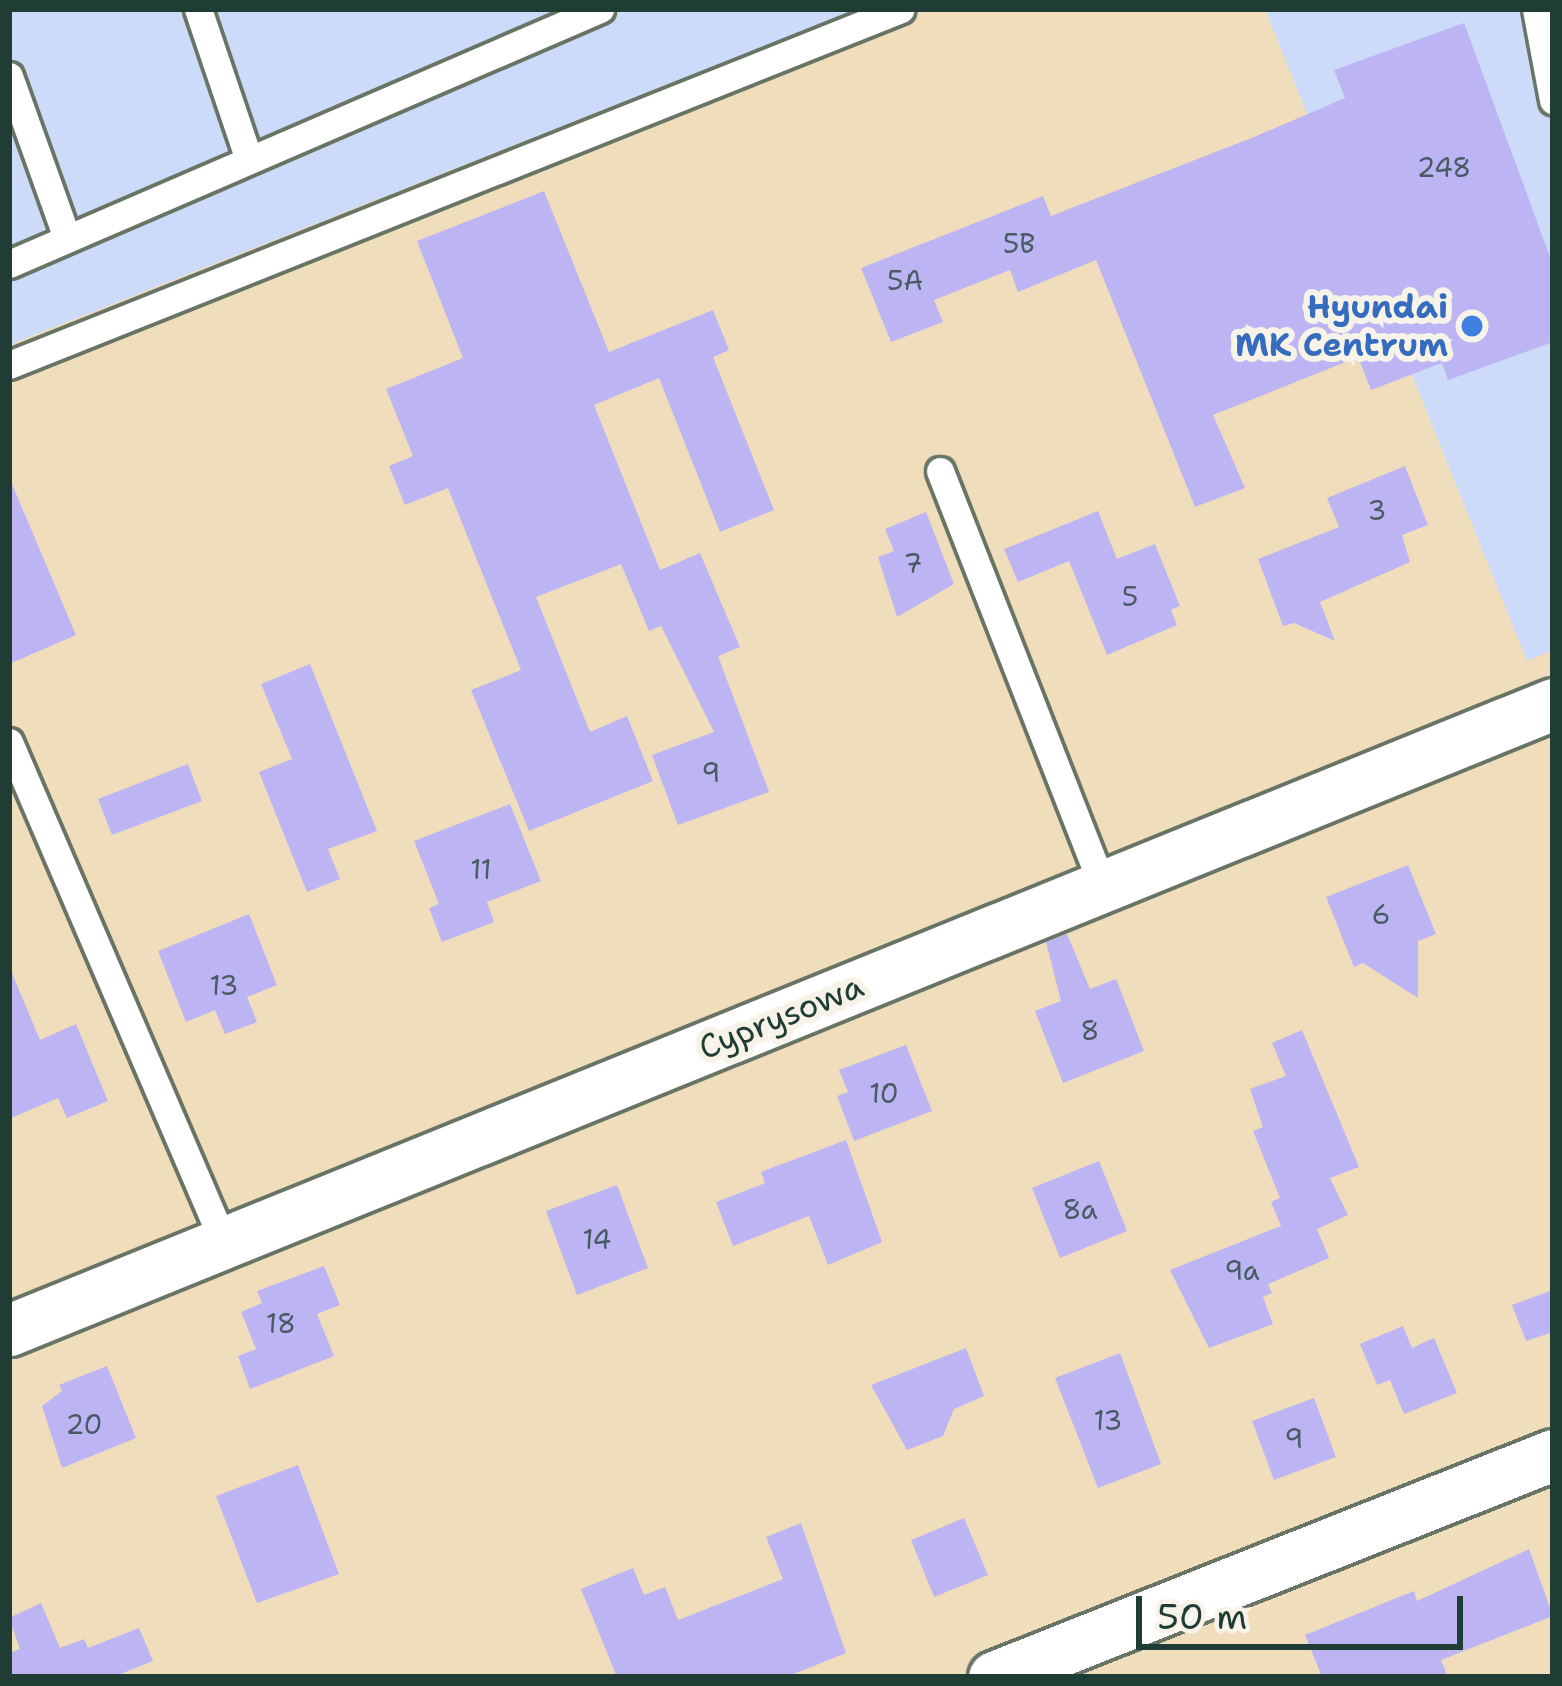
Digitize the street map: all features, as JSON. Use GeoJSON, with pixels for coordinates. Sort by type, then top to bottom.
{"type":"FeatureCollection","features":[{"type":"Feature","properties":{"kind":"street","name":"Cyprysowa"},"geometry":{"type":"LineString","coordinates":[[9,1330],[1553,704]]}},
{"type":"Feature","properties":{"kind":"street"},"geometry":{"type":"LineString","coordinates":[[994,1677],[1553,1455]]}},
{"type":"Feature","properties":{"kind":"lane"},"geometry":{"type":"LineString","coordinates":[[198,9],[248,157]]}},
{"type":"Feature","properties":{"kind":"lane"},"geometry":{"type":"LineString","coordinates":[[9,264],[600,9]]}},
{"type":"Feature","properties":{"kind":"lane"},"geometry":{"type":"LineString","coordinates":[[9,365],[901,9]]}},
{"type":"Feature","properties":{"kind":"lane"},"geometry":{"type":"LineString","coordinates":[[1536,9],[1553,100]]}},
{"type":"Feature","properties":{"kind":"lane"},"geometry":{"type":"LineString","coordinates":[[9,76],[68,238]]}},
{"type":"Feature","properties":{"kind":"lane"},"geometry":{"type":"LineString","coordinates":[[940,471],[1102,886]]}},
{"type":"Feature","properties":{"kind":"lane"},"geometry":{"type":"LineString","coordinates":[[9,742],[224,1243]]}},
{"type":"Feature","properties":{"kind":"shaded area"},"geometry":{"type":"Polygon","coordinates":[[[9,9],[858,9],[9,345],[9,9]]]}},
{"type":"Feature","properties":{"kind":"shaded area","name":"Hyundai MK Centrum"},"geometry":{"type":"Polygon","coordinates":[[[1265,9],[1553,9],[1553,650],[1527,661],[1265,9]]]}},
{"type":"Feature","properties":{"kind":"building"},"geometry":{"type":"Polygon","coordinates":[[[1464,23],[1553,265],[1553,342],[1448,380],[1442,363],[1371,390],[1358,357],[1213,415],[1245,488],[1195,507],[1096,260],[1018,292],[1010,270],[934,300],[943,322],[891,342],[861,268],[1043,196],[1051,216],[1254,137],[1345,98],[1334,70],[1464,23]]]}},
{"type":"Feature","properties":{"kind":"building"},"geometry":{"type":"Polygon","coordinates":[[[544,191],[609,352],[713,310],[729,350],[713,357],[774,510],[720,532],[659,378],[594,405],[660,570],[700,553],[740,647],[718,656],[769,792],[678,825],[652,755],[714,732],[661,626],[649,631],[621,564],[536,597],[590,732],[627,716],[653,781],[529,831],[471,690],[521,670],[448,488],[405,505],[389,466],[413,456],[386,389],[463,358],[417,241],[544,191]]]}},
{"type":"Feature","properties":{"kind":"building"},"geometry":{"type":"Polygon","coordinates":[[[1405,466],[1428,525],[1402,535],[1410,562],[1320,602],[1335,641],[1294,623],[1283,626],[1258,559],[1339,527],[1327,498],[1405,466]]]}},
{"type":"Feature","properties":{"kind":"building"},"geometry":{"type":"Polygon","coordinates":[[[9,477],[76,635],[9,664],[9,477]]]}},
{"type":"Feature","properties":{"kind":"building"},"geometry":{"type":"Polygon","coordinates":[[[1098,511],[1117,559],[1155,544],[1180,606],[1171,610],[1177,625],[1107,655],[1069,561],[1018,582],[1004,549],[1098,511]]]}},
{"type":"Feature","properties":{"kind":"building"},"geometry":{"type":"Polygon","coordinates":[[[926,512],[954,584],[897,617],[878,557],[894,551],[885,529],[926,512]]]}},
{"type":"Feature","properties":{"kind":"building"},"geometry":{"type":"Polygon","coordinates":[[[310,664],[377,831],[328,849],[340,879],[307,892],[259,772],[292,759],[261,684],[310,664]]]}},
{"type":"Feature","properties":{"kind":"building"},"geometry":{"type":"Polygon","coordinates":[[[188,764],[202,801],[112,835],[98,799],[188,764]]]}},
{"type":"Feature","properties":{"kind":"building"},"geometry":{"type":"Polygon","coordinates":[[[510,804],[541,881],[487,902],[494,922],[442,942],[429,908],[439,904],[414,841],[510,804]]]}},
{"type":"Feature","properties":{"kind":"building"},"geometry":{"type":"Polygon","coordinates":[[[1408,865],[1436,934],[1418,941],[1418,998],[1363,963],[1354,967],[1326,897],[1408,865]]]}},
{"type":"Feature","properties":{"kind":"building"},"geometry":{"type":"Polygon","coordinates":[[[249,914],[277,985],[247,997],[257,1022],[225,1034],[215,1010],[186,1022],[158,951],[249,914]]]}},
{"type":"Feature","properties":{"kind":"building"},"geometry":{"type":"Polygon","coordinates":[[[1067,934],[1090,989],[1116,979],[1144,1051],[1063,1083],[1035,1011],[1061,1001],[1046,942],[1067,934]]]}},
{"type":"Feature","properties":{"kind":"building"},"geometry":{"type":"Polygon","coordinates":[[[9,966],[40,1040],[76,1024],[108,1101],[67,1118],[58,1098],[9,1119],[9,966]]]}},
{"type":"Feature","properties":{"kind":"building"},"geometry":{"type":"Polygon","coordinates":[[[1302,1030],[1359,1167],[1330,1178],[1348,1215],[1317,1229],[1329,1258],[1268,1284],[1272,1293],[1263,1297],[1273,1324],[1209,1348],[1170,1270],[1281,1226],[1271,1202],[1280,1198],[1253,1131],[1263,1127],[1250,1089],[1286,1076],[1272,1043],[1302,1030]]]}},
{"type":"Feature","properties":{"kind":"building"},"geometry":{"type":"Polygon","coordinates":[[[906,1045],[932,1111],[854,1141],[837,1096],[848,1092],[839,1070],[906,1045]]]}},
{"type":"Feature","properties":{"kind":"building"},"geometry":{"type":"Polygon","coordinates":[[[846,1140],[882,1242],[828,1265],[809,1216],[733,1246],[716,1202],[765,1183],[761,1172],[846,1140]]]}},
{"type":"Feature","properties":{"kind":"building"},"geometry":{"type":"Polygon","coordinates":[[[1099,1161],[1127,1231],[1060,1258],[1032,1188],[1099,1161]]]}},
{"type":"Feature","properties":{"kind":"building"},"geometry":{"type":"Polygon","coordinates":[[[617,1185],[648,1268],[577,1295],[546,1211],[617,1185]]]}},
{"type":"Feature","properties":{"kind":"building"},"geometry":{"type":"Polygon","coordinates":[[[324,1266],[340,1305],[317,1314],[334,1356],[250,1389],[238,1356],[256,1349],[241,1312],[262,1303],[257,1291],[324,1266]]]}},
{"type":"Feature","properties":{"kind":"building"},"geometry":{"type":"Polygon","coordinates":[[[1553,1290],[1553,1332],[1526,1341],[1512,1305],[1553,1290]]]}},
{"type":"Feature","properties":{"kind":"building"},"geometry":{"type":"Polygon","coordinates":[[[1403,1326],[1412,1348],[1434,1338],[1457,1393],[1404,1414],[1390,1380],[1377,1385],[1360,1344],[1403,1326]]]}},
{"type":"Feature","properties":{"kind":"building"},"geometry":{"type":"Polygon","coordinates":[[[966,1348],[984,1396],[954,1409],[943,1436],[907,1450],[871,1385],[966,1348]]]}},
{"type":"Feature","properties":{"kind":"building"},"geometry":{"type":"Polygon","coordinates":[[[1120,1353],[1161,1464],[1098,1488],[1055,1378],[1120,1353]]]}},
{"type":"Feature","properties":{"kind":"building"},"geometry":{"type":"Polygon","coordinates":[[[107,1366],[136,1438],[62,1468],[42,1406],[62,1391],[59,1385],[107,1366]]]}},
{"type":"Feature","properties":{"kind":"building"},"geometry":{"type":"Polygon","coordinates":[[[1314,1398],[1336,1457],[1274,1480],[1252,1421],[1314,1398]]]}},
{"type":"Feature","properties":{"kind":"building"},"geometry":{"type":"Polygon","coordinates":[[[298,1465],[339,1574],[257,1603],[216,1496],[298,1465]]]}},
{"type":"Feature","properties":{"kind":"building"},"geometry":{"type":"Polygon","coordinates":[[[964,1518],[988,1575],[934,1597],[911,1540],[964,1518]]]}},
{"type":"Feature","properties":{"kind":"building"},"geometry":{"type":"Polygon","coordinates":[[[801,1523],[846,1653],[786,1677],[617,1677],[581,1589],[633,1568],[644,1595],[665,1587],[678,1620],[783,1579],[766,1537],[801,1523]]]}},
{"type":"Feature","properties":{"kind":"building"},"geometry":{"type":"Polygon","coordinates":[[[1529,1549],[1553,1616],[1441,1660],[1448,1677],[1322,1677],[1305,1635],[1414,1591],[1417,1601],[1529,1549]]]}},
{"type":"Feature","properties":{"kind":"building"},"geometry":{"type":"Polygon","coordinates":[[[41,1603],[60,1648],[84,1639],[88,1648],[139,1628],[153,1661],[113,1677],[9,1677],[9,1653],[20,1649],[9,1618],[41,1603]]]}},
{"type":"Feature","properties":{"kind":"place","name":"Hyundai MK Centrum"},"geometry":{"type":"Point","coordinates":[1472,326]}}]}
